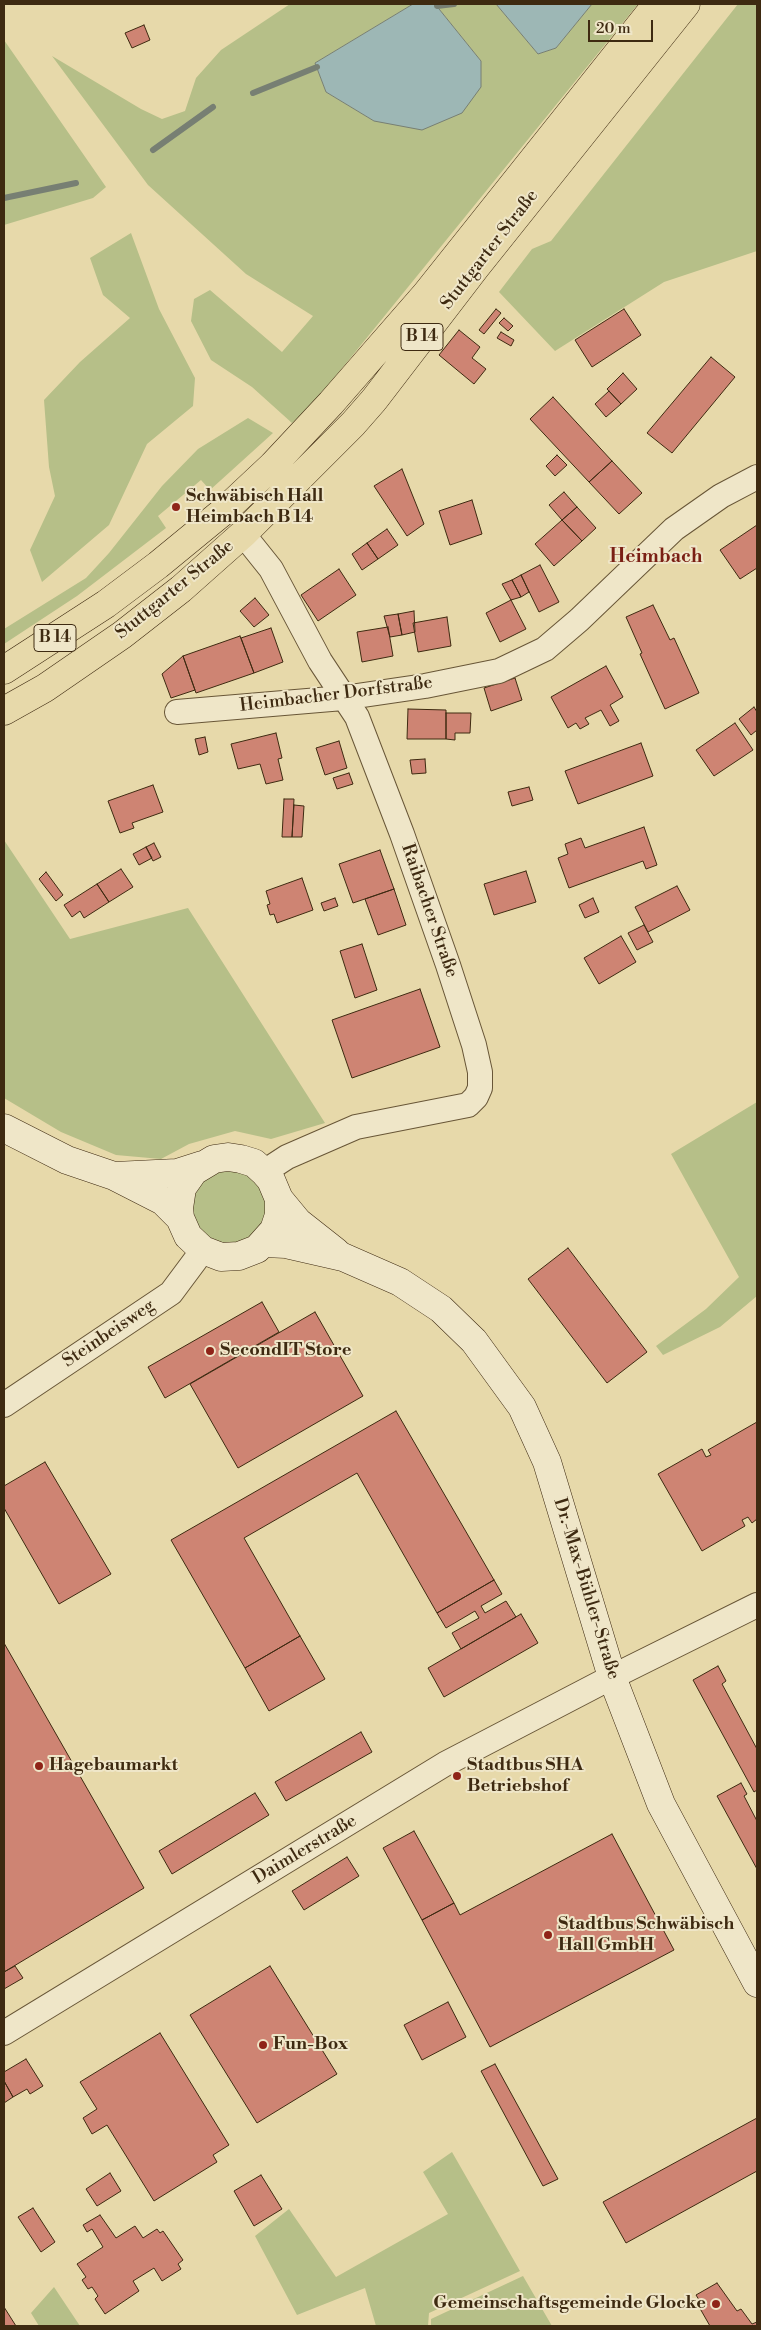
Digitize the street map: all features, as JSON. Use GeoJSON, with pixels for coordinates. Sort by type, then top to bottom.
{"type":"FeatureCollection","features":[{"type":"Feature","properties":{"kind":"main road","name":"Stuttgarter Straße"},"geometry":{"type":"LineString","coordinates":[[4,670],[106,604],[158,565],[225,510],[272,465],[331,402],[426,294],[658,4]]}},
{"type":"Feature","properties":{"kind":"main road","name":"Stuttgarter Straße"},"geometry":{"type":"LineString","coordinates":[[4,711],[46,688],[122,635],[181,589],[243,534],[353,424],[374,400],[476,267],[686,4]]}},
{"type":"Feature","properties":{"kind":"street","name":"Heimbacher Dorfstraße"},"geometry":{"type":"LineString","coordinates":[[177,712],[343,698],[425,686],[499,670],[545,649],[579,620],[674,529],[721,496],[757,477]]}},
{"type":"Feature","properties":{"kind":"street","name":"Raibacher Straße"},"geometry":{"type":"LineString","coordinates":[[243,534],[276,577],[320,661],[356,717],[364,735],[448,966],[474,1045],[480,1072],[480,1088],[476,1097],[468,1105],[356,1127],[287,1157],[264,1172]]}},
{"type":"Feature","properties":{"kind":"street"},"geometry":{"type":"LineString","coordinates":[[4,1128],[66,1160],[114,1176],[164,1202],[180,1218],[188,1236],[203,1250],[221,1257],[239,1256],[248,1253],[264,1243],[274,1230],[278,1215],[279,1199],[274,1184],[264,1172],[248,1161],[228,1157],[214,1159],[176,1173],[114,1176]]}},
{"type":"Feature","properties":{"kind":"street"},"geometry":{"type":"LineString","coordinates":[[180,1218],[182,1188],[194,1171],[202,1165]]}},
{"type":"Feature","properties":{"kind":"street","name":"Dr.-Max-Bühler-Straße"},"geometry":{"type":"LineString","coordinates":[[279,1199],[298,1222],[343,1257]]}},
{"type":"Feature","properties":{"kind":"street","name":"Dr.-Max-Bühler-Straße"},"geometry":{"type":"LineString","coordinates":[[264,1243],[286,1244],[343,1257],[400,1282],[441,1309],[474,1341],[522,1407],[547,1462],[612,1677],[661,1804],[757,1983]]}},
{"type":"Feature","properties":{"kind":"street","name":"Steinbeisweg"},"geometry":{"type":"LineString","coordinates":[[4,1405],[171,1293],[203,1250]]}},
{"type":"Feature","properties":{"kind":"street","name":"Daimlerstraße"},"geometry":{"type":"LineString","coordinates":[[4,2033],[445,1764],[612,1677],[757,1605]]}},
{"type":"Feature","properties":{"kind":"green space"},"geometry":{"type":"Polygon","coordinates":[[[290,4],[413,4],[315,63],[326,92],[374,121],[481,61],[435,4],[496,4],[538,54],[556,48],[592,4],[638,4],[313,404],[292,423],[252,387],[211,360],[191,321],[194,299],[210,290],[282,352],[313,316],[246,274],[148,185],[52,56],[141,109],[162,119],[185,111],[196,78],[221,50],[290,4]]]}},
{"type":"Feature","properties":{"kind":"green space"},"geometry":{"type":"Polygon","coordinates":[[[738,4],[757,4],[757,251],[664,282],[555,351],[499,292],[532,249],[551,241],[738,4]]]}},
{"type":"Feature","properties":{"kind":"green space"},"geometry":{"type":"Polygon","coordinates":[[[4,40],[106,187],[93,198],[4,225],[4,40]]]}},
{"type":"Feature","properties":{"kind":"green space"},"geometry":{"type":"Polygon","coordinates":[[[131,233],[159,309],[195,378],[193,406],[147,444],[109,525],[42,582],[30,550],[55,496],[49,467],[44,400],[80,362],[130,318],[103,295],[90,258],[131,233]]]}},
{"type":"Feature","properties":{"kind":"green space"},"geometry":{"type":"Polygon","coordinates":[[[248,418],[273,433],[210,490],[201,480],[158,516],[166,528],[77,596],[4,644],[4,629],[86,578],[109,553],[162,486],[198,449],[248,418]]]}},
{"type":"Feature","properties":{"kind":"green space"},"geometry":{"type":"Polygon","coordinates":[[[4,840],[70,939],[188,908],[325,1123],[271,1139],[235,1131],[189,1144],[161,1159],[116,1155],[61,1132],[4,1098],[4,840]]]}},
{"type":"Feature","properties":{"kind":"green space"},"geometry":{"type":"Polygon","coordinates":[[[757,1102],[757,1296],[720,1327],[663,1355],[656,1346],[706,1309],[739,1277],[671,1154],[757,1102]]]}},
{"type":"Feature","properties":{"kind":"green space"},"geometry":{"type":"Polygon","coordinates":[[[245,1167],[270,1195],[261,1231],[237,1244],[224,1244],[211,1240],[200,1231],[193,1219],[191,1206],[193,1192],[208,1171],[245,1167]]]}},
{"type":"Feature","properties":{"kind":"green space"},"geometry":{"type":"Polygon","coordinates":[[[452,2152],[520,2271],[429,2313],[428,2326],[376,2326],[365,2288],[297,2315],[255,2236],[289,2209],[336,2277],[448,2214],[423,2172],[452,2152]]]}},
{"type":"Feature","properties":{"kind":"green space"},"geometry":{"type":"Polygon","coordinates":[[[523,2276],[552,2326],[431,2326],[431,2319],[523,2276]]]}},
{"type":"Feature","properties":{"kind":"green space"},"geometry":{"type":"Polygon","coordinates":[[[54,2287],[80,2326],[39,2326],[31,2313],[54,2287]]]}},
{"type":"Feature","properties":{"kind":"water"},"geometry":{"type":"Polygon","coordinates":[[[413,4],[435,4],[481,61],[481,87],[462,113],[422,130],[374,121],[326,92],[315,63],[413,4]]]}},
{"type":"Feature","properties":{"kind":"water"},"geometry":{"type":"Polygon","coordinates":[[[496,4],[592,4],[556,48],[538,54],[496,4]]]}},
{"type":"Feature","properties":{"kind":"building"},"geometry":{"type":"Polygon","coordinates":[[[144,25],[150,40],[132,48],[125,33],[144,25]]]}},
{"type":"Feature","properties":{"kind":"building"},"geometry":{"type":"Polygon","coordinates":[[[496,309],[501,313],[484,334],[479,330],[496,309]]]}},
{"type":"Feature","properties":{"kind":"building"},"geometry":{"type":"Polygon","coordinates":[[[624,309],[641,335],[592,367],[575,340],[624,309]]]}},
{"type":"Feature","properties":{"kind":"building"},"geometry":{"type":"Polygon","coordinates":[[[504,318],[513,326],[508,331],[499,323],[504,318]]]}},
{"type":"Feature","properties":{"kind":"building"},"geometry":{"type":"Polygon","coordinates":[[[459,330],[480,347],[472,358],[486,369],[474,384],[439,355],[459,330]]]}},
{"type":"Feature","properties":{"kind":"building"},"geometry":{"type":"Polygon","coordinates":[[[501,332],[514,340],[511,346],[497,338],[501,332]]]}},
{"type":"Feature","properties":{"kind":"building"},"geometry":{"type":"Polygon","coordinates":[[[711,357],[735,377],[672,453],[647,433],[711,357]]]}},
{"type":"Feature","properties":{"kind":"building"},"geometry":{"type":"Polygon","coordinates":[[[623,373],[637,389],[621,404],[607,389],[623,373]]]}},
{"type":"Feature","properties":{"kind":"building"},"geometry":{"type":"Polygon","coordinates":[[[609,391],[621,404],[606,417],[595,404],[609,391]]]}},
{"type":"Feature","properties":{"kind":"building"},"geometry":{"type":"Polygon","coordinates":[[[553,397],[612,461],[589,482],[530,419],[553,397]]]}},
{"type":"Feature","properties":{"kind":"building"},"geometry":{"type":"Polygon","coordinates":[[[557,455],[567,465],[555,476],[546,466],[557,455]]]}},
{"type":"Feature","properties":{"kind":"building"},"geometry":{"type":"Polygon","coordinates":[[[612,461],[642,493],[619,514],[589,482],[612,461]]]}},
{"type":"Feature","properties":{"kind":"building"},"geometry":{"type":"Polygon","coordinates":[[[402,469],[424,524],[407,536],[374,486],[402,469]]]}},
{"type":"Feature","properties":{"kind":"building"},"geometry":{"type":"Polygon","coordinates":[[[564,492],[577,507],[562,520],[549,505],[564,492]]]}},
{"type":"Feature","properties":{"kind":"building"},"geometry":{"type":"Polygon","coordinates":[[[472,500],[482,534],[450,545],[439,511],[472,500]]]}},
{"type":"Feature","properties":{"kind":"building"},"geometry":{"type":"Polygon","coordinates":[[[577,507],[596,528],[582,541],[562,520],[577,507]]]}},
{"type":"Feature","properties":{"kind":"building"},"geometry":{"type":"Polygon","coordinates":[[[562,520],[582,541],[554,566],[535,544],[562,520]]]}},
{"type":"Feature","properties":{"kind":"building"},"geometry":{"type":"Polygon","coordinates":[[[757,525],[757,568],[740,579],[720,550],[757,525]]]}},
{"type":"Feature","properties":{"kind":"building"},"geometry":{"type":"Polygon","coordinates":[[[387,529],[398,545],[378,559],[367,543],[387,529]]]}},
{"type":"Feature","properties":{"kind":"building"},"geometry":{"type":"Polygon","coordinates":[[[367,543],[378,559],[362,570],[352,554],[367,543]]]}},
{"type":"Feature","properties":{"kind":"building"},"geometry":{"type":"Polygon","coordinates":[[[540,565],[559,602],[539,612],[521,575],[540,565]]]}},
{"type":"Feature","properties":{"kind":"building"},"geometry":{"type":"Polygon","coordinates":[[[339,569],[356,595],[318,621],[301,595],[339,569]]]}},
{"type":"Feature","properties":{"kind":"building"},"geometry":{"type":"Polygon","coordinates":[[[521,575],[529,592],[521,597],[512,580],[521,575]]]}},
{"type":"Feature","properties":{"kind":"building"},"geometry":{"type":"Polygon","coordinates":[[[512,580],[521,597],[511,600],[502,584],[512,580]]]}},
{"type":"Feature","properties":{"kind":"building"},"geometry":{"type":"Polygon","coordinates":[[[255,598],[269,615],[254,627],[240,611],[255,598]]]}},
{"type":"Feature","properties":{"kind":"building"},"geometry":{"type":"Polygon","coordinates":[[[511,600],[526,629],[500,642],[486,613],[511,600]]]}},
{"type":"Feature","properties":{"kind":"building"},"geometry":{"type":"Polygon","coordinates":[[[653,605],[670,640],[674,638],[699,693],[665,709],[640,654],[642,653],[626,617],[653,605]]]}},
{"type":"Feature","properties":{"kind":"building"},"geometry":{"type":"Polygon","coordinates":[[[414,611],[415,632],[402,635],[398,614],[414,611]]]}},
{"type":"Feature","properties":{"kind":"building"},"geometry":{"type":"Polygon","coordinates":[[[398,614],[402,635],[390,637],[384,616],[398,614]]]}},
{"type":"Feature","properties":{"kind":"building"},"geometry":{"type":"Polygon","coordinates":[[[447,617],[451,646],[418,652],[413,623],[447,617]]]}},
{"type":"Feature","properties":{"kind":"building"},"geometry":{"type":"Polygon","coordinates":[[[388,627],[393,656],[362,662],[357,632],[388,627]]]}},
{"type":"Feature","properties":{"kind":"building"},"geometry":{"type":"Polygon","coordinates":[[[271,628],[283,662],[254,673],[241,638],[271,628]]]}},
{"type":"Feature","properties":{"kind":"building"},"geometry":{"type":"Polygon","coordinates":[[[240,636],[254,673],[196,693],[183,656],[240,636]]]}},
{"type":"Feature","properties":{"kind":"building"},"geometry":{"type":"Polygon","coordinates":[[[183,656],[195,690],[171,698],[162,674],[183,656]]]}},
{"type":"Feature","properties":{"kind":"building"},"geometry":{"type":"Polygon","coordinates":[[[606,666],[623,697],[610,705],[619,721],[610,726],[601,710],[585,718],[589,724],[580,729],[576,723],[568,728],[551,697],[606,666]]]}},
{"type":"Feature","properties":{"kind":"building"},"geometry":{"type":"Polygon","coordinates":[[[515,678],[522,700],[491,711],[484,688],[515,678]]]}},
{"type":"Feature","properties":{"kind":"building"},"geometry":{"type":"Polygon","coordinates":[[[754,707],[757,712],[757,730],[751,735],[739,719],[754,707]]]}},
{"type":"Feature","properties":{"kind":"building"},"geometry":{"type":"Polygon","coordinates":[[[408,709],[446,710],[446,739],[407,739],[408,709]]]}},
{"type":"Feature","properties":{"kind":"building"},"geometry":{"type":"Polygon","coordinates":[[[446,713],[471,713],[470,733],[455,733],[455,740],[446,739],[446,713]]]}},
{"type":"Feature","properties":{"kind":"building"},"geometry":{"type":"Polygon","coordinates":[[[735,723],[753,750],[714,776],[696,750],[735,723]]]}},
{"type":"Feature","properties":{"kind":"building"},"geometry":{"type":"Polygon","coordinates":[[[276,733],[282,758],[278,759],[283,780],[266,784],[260,764],[238,769],[231,744],[276,733]]]}},
{"type":"Feature","properties":{"kind":"building"},"geometry":{"type":"Polygon","coordinates":[[[205,737],[208,752],[199,755],[195,739],[205,737]]]}},
{"type":"Feature","properties":{"kind":"building"},"geometry":{"type":"Polygon","coordinates":[[[339,741],[347,768],[325,775],[316,748],[339,741]]]}},
{"type":"Feature","properties":{"kind":"building"},"geometry":{"type":"Polygon","coordinates":[[[641,743],[653,776],[578,804],[565,771],[641,743]]]}},
{"type":"Feature","properties":{"kind":"building"},"geometry":{"type":"Polygon","coordinates":[[[425,759],[426,773],[412,774],[410,760],[425,759]]]}},
{"type":"Feature","properties":{"kind":"building"},"geometry":{"type":"Polygon","coordinates":[[[349,773],[353,784],[337,789],[333,778],[349,773]]]}},
{"type":"Feature","properties":{"kind":"building"},"geometry":{"type":"Polygon","coordinates":[[[153,785],[163,812],[132,823],[134,828],[120,833],[108,801],[153,785]]]}},
{"type":"Feature","properties":{"kind":"building"},"geometry":{"type":"Polygon","coordinates":[[[529,787],[533,800],[512,806],[508,792],[529,787]]]}},
{"type":"Feature","properties":{"kind":"building"},"geometry":{"type":"Polygon","coordinates":[[[284,799],[294,799],[292,837],[282,837],[284,799]]]}},
{"type":"Feature","properties":{"kind":"building"},"geometry":{"type":"Polygon","coordinates":[[[294,805],[304,806],[302,837],[292,837],[294,805]]]}},
{"type":"Feature","properties":{"kind":"building"},"geometry":{"type":"Polygon","coordinates":[[[644,827],[657,865],[646,869],[643,861],[569,888],[558,858],[568,854],[565,844],[581,838],[585,848],[644,827]]]}},
{"type":"Feature","properties":{"kind":"building"},"geometry":{"type":"Polygon","coordinates":[[[154,843],[161,857],[153,861],[146,847],[154,843]]]}},
{"type":"Feature","properties":{"kind":"building"},"geometry":{"type":"Polygon","coordinates":[[[146,847],[152,858],[139,865],[133,854],[146,847]]]}},
{"type":"Feature","properties":{"kind":"building"},"geometry":{"type":"Polygon","coordinates":[[[380,850],[394,889],[353,903],[339,864],[380,850]]]}},
{"type":"Feature","properties":{"kind":"building"},"geometry":{"type":"Polygon","coordinates":[[[121,869],[133,887],[109,902],[97,884],[121,869]]]}},
{"type":"Feature","properties":{"kind":"building"},"geometry":{"type":"Polygon","coordinates":[[[526,871],[536,902],[494,915],[484,884],[526,871]]]}},
{"type":"Feature","properties":{"kind":"building"},"geometry":{"type":"Polygon","coordinates":[[[46,872],[63,895],[56,901],[39,879],[46,872]]]}},
{"type":"Feature","properties":{"kind":"building"},"geometry":{"type":"Polygon","coordinates":[[[302,878],[313,910],[277,923],[274,914],[270,915],[267,905],[270,904],[266,891],[302,878]]]}},
{"type":"Feature","properties":{"kind":"building"},"geometry":{"type":"Polygon","coordinates":[[[97,884],[109,902],[84,918],[80,911],[72,917],[64,905],[97,884]]]}},
{"type":"Feature","properties":{"kind":"building"},"geometry":{"type":"Polygon","coordinates":[[[677,886],[690,910],[648,932],[635,907],[677,886]]]}},
{"type":"Feature","properties":{"kind":"building"},"geometry":{"type":"Polygon","coordinates":[[[394,889],[406,925],[378,935],[365,899],[394,889]]]}},
{"type":"Feature","properties":{"kind":"building"},"geometry":{"type":"Polygon","coordinates":[[[335,898],[338,906],[324,911],[321,903],[335,898]]]}},
{"type":"Feature","properties":{"kind":"building"},"geometry":{"type":"Polygon","coordinates":[[[593,898],[599,912],[585,918],[579,905],[593,898]]]}},
{"type":"Feature","properties":{"kind":"building"},"geometry":{"type":"Polygon","coordinates":[[[644,925],[653,942],[637,950],[628,933],[644,925]]]}},
{"type":"Feature","properties":{"kind":"building"},"geometry":{"type":"Polygon","coordinates":[[[621,936],[636,962],[599,984],[584,958],[621,936]]]}},
{"type":"Feature","properties":{"kind":"building"},"geometry":{"type":"Polygon","coordinates":[[[362,944],[377,990],[355,998],[340,951],[362,944]]]}},
{"type":"Feature","properties":{"kind":"building"},"geometry":{"type":"Polygon","coordinates":[[[420,989],[440,1047],[352,1078],[332,1020],[420,989]]]}},
{"type":"Feature","properties":{"kind":"building"},"geometry":{"type":"Polygon","coordinates":[[[568,1248],[647,1352],[607,1383],[528,1279],[568,1248]]]}},
{"type":"Feature","properties":{"kind":"building"},"geometry":{"type":"Polygon","coordinates":[[[262,1302],[279,1332],[165,1398],[148,1367],[262,1302]]]}},
{"type":"Feature","properties":{"kind":"building"},"geometry":{"type":"Polygon","coordinates":[[[315,1312],[363,1396],[238,1468],[190,1384],[315,1312]]]}},
{"type":"Feature","properties":{"kind":"building"},"geometry":{"type":"Polygon","coordinates":[[[396,1411],[494,1580],[437,1613],[357,1473],[244,1538],[300,1636],[245,1668],[171,1540],[396,1411]]]}},
{"type":"Feature","properties":{"kind":"building"},"geometry":{"type":"Polygon","coordinates":[[[757,1422],[757,1519],[752,1523],[748,1517],[742,1520],[745,1526],[702,1551],[658,1474],[702,1449],[706,1457],[711,1455],[708,1450],[757,1422]]]}},
{"type":"Feature","properties":{"kind":"building"},"geometry":{"type":"Polygon","coordinates":[[[45,1462],[111,1574],[59,1604],[4,1508],[4,1486],[45,1462]]]}},
{"type":"Feature","properties":{"kind":"building"},"geometry":{"type":"Polygon","coordinates":[[[494,1580],[502,1594],[481,1606],[485,1613],[506,1601],[516,1617],[461,1649],[452,1633],[479,1618],[475,1611],[446,1628],[437,1613],[494,1580]]]}},
{"type":"Feature","properties":{"kind":"building"},"geometry":{"type":"Polygon","coordinates":[[[521,1614],[538,1643],[444,1697],[428,1668],[521,1614]]]}},
{"type":"Feature","properties":{"kind":"building"},"geometry":{"type":"Polygon","coordinates":[[[300,1636],[325,1679],[269,1711],[245,1668],[300,1636]]]}},
{"type":"Feature","properties":{"kind":"building","name":"Hagebaumarkt"},"geometry":{"type":"Polygon","coordinates":[[[4,1643],[144,1888],[4,1972],[4,1643]]]}},
{"type":"Feature","properties":{"kind":"building"},"geometry":{"type":"Polygon","coordinates":[[[718,1666],[726,1681],[722,1684],[757,1749],[757,1790],[754,1792],[693,1680],[718,1666]]]}},
{"type":"Feature","properties":{"kind":"building"},"geometry":{"type":"Polygon","coordinates":[[[361,1732],[372,1752],[286,1801],[275,1782],[361,1732]]]}},
{"type":"Feature","properties":{"kind":"building"},"geometry":{"type":"Polygon","coordinates":[[[741,1783],[747,1794],[744,1796],[757,1821],[757,1869],[717,1796],[741,1783]]]}},
{"type":"Feature","properties":{"kind":"building"},"geometry":{"type":"Polygon","coordinates":[[[255,1793],[269,1815],[172,1874],[159,1851],[255,1793]]]}},
{"type":"Feature","properties":{"kind":"building"},"geometry":{"type":"Polygon","coordinates":[[[414,1831],[454,1903],[422,1920],[383,1848],[414,1831]]]}},
{"type":"Feature","properties":{"kind":"building","name":"Stadtbus Schwäbisch Hall GmbH"},"geometry":{"type":"Polygon","coordinates":[[[612,1834],[674,1950],[490,2047],[422,1920],[454,1903],[460,1915],[612,1834]]]}},
{"type":"Feature","properties":{"kind":"building"},"geometry":{"type":"Polygon","coordinates":[[[347,1857],[359,1876],[304,1910],[292,1891],[347,1857]]]}},
{"type":"Feature","properties":{"kind":"building"},"geometry":{"type":"Polygon","coordinates":[[[15,1966],[23,1978],[4,1989],[4,1972],[15,1966]]]}},
{"type":"Feature","properties":{"kind":"building","name":"Fun-Box"},"geometry":{"type":"Polygon","coordinates":[[[270,1966],[337,2074],[257,2123],[190,2015],[270,1966]]]}},
{"type":"Feature","properties":{"kind":"building"},"geometry":{"type":"Polygon","coordinates":[[[448,2002],[466,2037],[422,2060],[404,2025],[448,2002]]]}},
{"type":"Feature","properties":{"kind":"building"},"geometry":{"type":"Polygon","coordinates":[[[160,2033],[229,2145],[213,2155],[217,2162],[154,2201],[107,2125],[92,2134],[83,2118],[97,2109],[80,2082],[160,2033]]]}},
{"type":"Feature","properties":{"kind":"building"},"geometry":{"type":"Polygon","coordinates":[[[26,2059],[43,2086],[30,2094],[27,2089],[13,2097],[4,2081],[4,2072],[26,2059]]]}},
{"type":"Feature","properties":{"kind":"building"},"geometry":{"type":"Polygon","coordinates":[[[495,2064],[558,2179],[543,2186],[481,2071],[495,2064]]]}},
{"type":"Feature","properties":{"kind":"building"},"geometry":{"type":"Polygon","coordinates":[[[4,2081],[13,2097],[4,2103],[4,2081]]]}},
{"type":"Feature","properties":{"kind":"building"},"geometry":{"type":"Polygon","coordinates":[[[757,2118],[757,2171],[626,2243],[603,2202],[757,2118]]]}},
{"type":"Feature","properties":{"kind":"building"},"geometry":{"type":"Polygon","coordinates":[[[110,2173],[121,2191],[97,2206],[86,2189],[110,2173]]]}},
{"type":"Feature","properties":{"kind":"building"},"geometry":{"type":"Polygon","coordinates":[[[261,2175],[282,2209],[254,2226],[234,2191],[261,2175]]]}},
{"type":"Feature","properties":{"kind":"building"},"geometry":{"type":"Polygon","coordinates":[[[33,2208],[55,2242],[41,2252],[18,2217],[33,2208]]]}},
{"type":"Feature","properties":{"kind":"building"},"geometry":{"type":"Polygon","coordinates":[[[100,2215],[116,2238],[135,2226],[143,2238],[157,2229],[160,2233],[163,2231],[183,2260],[178,2264],[181,2269],[162,2281],[154,2268],[133,2281],[139,2291],[105,2314],[95,2299],[98,2296],[92,2287],[88,2289],[82,2280],[86,2277],[77,2264],[103,2247],[92,2229],[87,2232],[83,2225],[100,2215]]]}},
{"type":"Feature","properties":{"kind":"building","name":"Gemeinschaftsgemeinde Glocke"},"geometry":{"type":"Polygon","coordinates":[[[717,2283],[737,2311],[741,2309],[752,2324],[757,2322],[757,2326],[710,2326],[698,2305],[701,2303],[696,2295],[717,2283]]]}},
{"type":"Feature","properties":{"kind":"building"},"geometry":{"type":"Polygon","coordinates":[[[4,2307],[16,2326],[4,2326],[4,2307]]]}},
{"type":"Feature","properties":{"kind":"waterway","name":"Heimbach"},"geometry":{"type":"LineString","coordinates":[[437,6],[454,4]]}},
{"type":"Feature","properties":{"kind":"waterway","name":"Heimbach"},"geometry":{"type":"LineString","coordinates":[[253,93],[317,67]]}},
{"type":"Feature","properties":{"kind":"waterway","name":"Heimbach"},"geometry":{"type":"LineString","coordinates":[[153,150],[213,107]]}},
{"type":"Feature","properties":{"kind":"waterway","name":"Heimbach"},"geometry":{"type":"LineString","coordinates":[[4,198],[76,183]]}},
{"type":"Feature","properties":{"kind":"place","name":"Schwäbisch Hall Heimbach B 14"},"geometry":{"type":"Point","coordinates":[176,507]}},
{"type":"Feature","properties":{"kind":"place","name":"SecondIT Store"},"geometry":{"type":"Point","coordinates":[210,1351]}},
{"type":"Feature","properties":{"kind":"place","name":"Hagebaumarkt"},"geometry":{"type":"Point","coordinates":[39,1766]}},
{"type":"Feature","properties":{"kind":"place","name":"Stadtbus SHA Betriebshof"},"geometry":{"type":"Point","coordinates":[457,1776]}},
{"type":"Feature","properties":{"kind":"place","name":"Stadtbus Schwäbisch Hall GmbH"},"geometry":{"type":"Point","coordinates":[548,1935]}},
{"type":"Feature","properties":{"kind":"place","name":"Fun-Box"},"geometry":{"type":"Point","coordinates":[263,2045]}},
{"type":"Feature","properties":{"kind":"place","name":"Gemeinschaftsgemeinde Glocke"},"geometry":{"type":"Point","coordinates":[716,2304]}},
{"type":"Feature","properties":{"kind":"district","name":"Heimbach"},"geometry":{"type":"Point","coordinates":[656,557]}}]}
